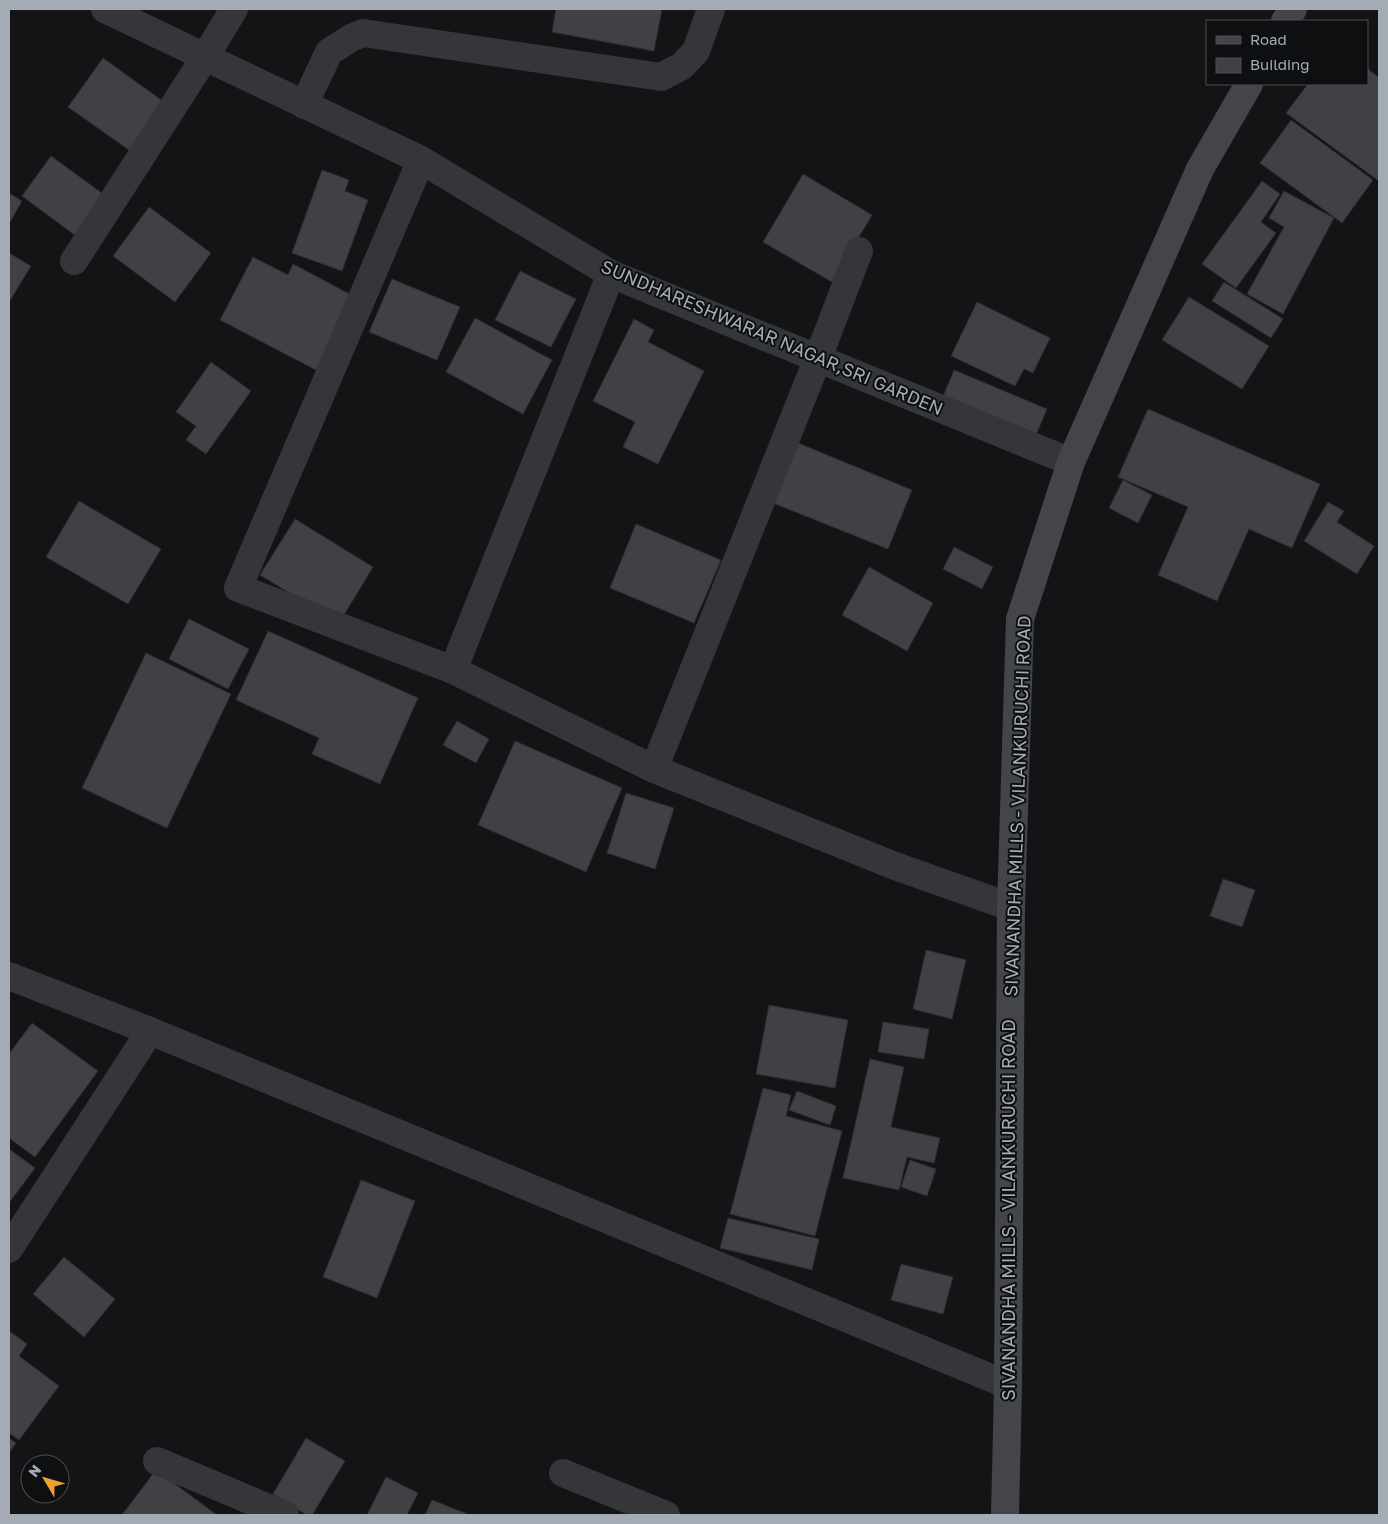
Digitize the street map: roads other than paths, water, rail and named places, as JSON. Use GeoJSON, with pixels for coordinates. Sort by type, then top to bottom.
{"type":"FeatureCollection","features":[{"type":"Feature","properties":{"kind":"main road"},"geometry":{"type":"LineString","coordinates":[[1286,20],[1292,9]]}},
{"type":"Feature","properties":{"kind":"main road","name":"SIVANANDHA MILLS - VILANKURUCHI ROAD"},"geometry":{"type":"LineString","coordinates":[[1005,1515],[1008,1385],[1012,906],[1020,619],[1071,462],[1200,169],[1248,85]]}},
{"type":"Feature","properties":{"kind":"street","name":"SUNDHARESHWARAR NAGAR,SRI GARDEN"},"geometry":{"type":"LineString","coordinates":[[105,9],[421,160],[611,274],[1071,462]]}},
{"type":"Feature","properties":{"kind":"street"},"geometry":{"type":"LineString","coordinates":[[74,260],[234,9]]}},
{"type":"Feature","properties":{"kind":"street"},"geometry":{"type":"LineString","coordinates":[[304,105],[329,52],[351,38],[363,34],[661,77],[682,66],[696,51],[711,9]]}},
{"type":"Feature","properties":{"kind":"street"},"geometry":{"type":"LineString","coordinates":[[421,160],[238,588],[453,670],[654,769],[895,866],[1012,906]]}},
{"type":"Feature","properties":{"kind":"street"},"geometry":{"type":"LineString","coordinates":[[654,769],[818,358],[859,250]]}},
{"type":"Feature","properties":{"kind":"street"},"geometry":{"type":"LineString","coordinates":[[453,670],[611,274]]}},
{"type":"Feature","properties":{"kind":"street"},"geometry":{"type":"LineString","coordinates":[[9,976],[150,1031],[1008,1385]]}},
{"type":"Feature","properties":{"kind":"street"},"geometry":{"type":"LineString","coordinates":[[9,1249],[150,1031]]}},
{"type":"Feature","properties":{"kind":"street"},"geometry":{"type":"LineString","coordinates":[[157,1460],[285,1515]]}},
{"type":"Feature","properties":{"kind":"street"},"geometry":{"type":"LineString","coordinates":[[563,1473],[666,1515]]}}]}
